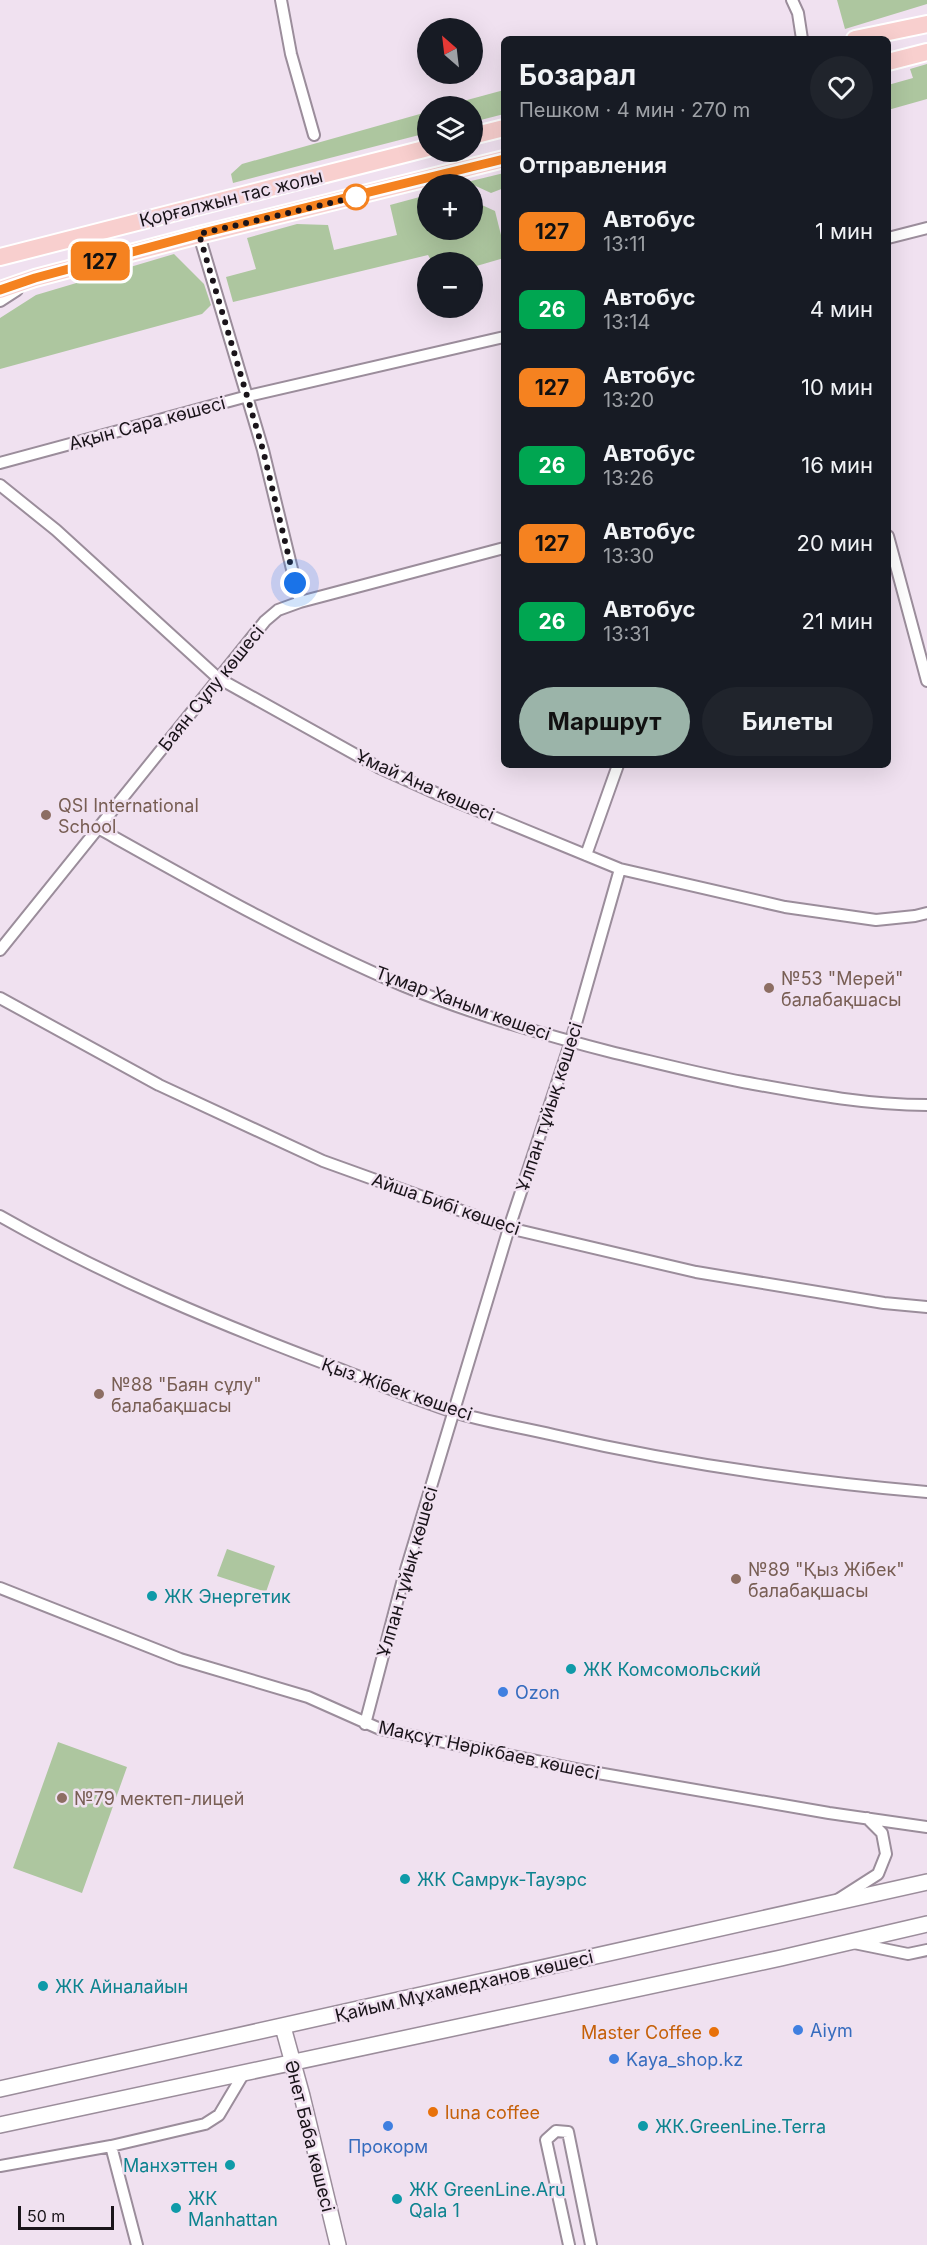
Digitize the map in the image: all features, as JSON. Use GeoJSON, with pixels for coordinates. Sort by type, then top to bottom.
{"type":"FeatureCollection","features":[{"type":"Feature","properties":{"kind":"main road"},"geometry":{"type":"LineString","coordinates":[[869,36],[927,24]]}},
{"type":"Feature","properties":{"kind":"main road"},"geometry":{"type":"LineString","coordinates":[[891,61],[927,52]]}},
{"type":"Feature","properties":{"kind":"main road"},"geometry":{"type":"LineString","coordinates":[[483,133],[501,129]]}},
{"type":"Feature","properties":{"kind":"main road","name":"Қорғалжын тас жолы"},"geometry":{"type":"LineString","coordinates":[[0,257],[417,151]]}},
{"type":"Feature","properties":{"kind":"main road","name":"Қорғалжын тас жолы"},"geometry":{"type":"LineString","coordinates":[[0,290],[35,278],[199,234],[501,160]]}},
{"type":"Feature","properties":{"kind":"main road"},"geometry":{"type":"LineString","coordinates":[[192,209],[199,234]]}},
{"type":"Feature","properties":{"kind":"main road","name":"Қайым Мұхамедханов көшесі"},"geometry":{"type":"LineString","coordinates":[[0,2089],[927,1882]]}},
{"type":"Feature","properties":{"kind":"main road","name":"Қайым Мұхамедханов көшесі"},"geometry":{"type":"LineString","coordinates":[[0,2125],[927,1924]]}},
{"type":"Feature","properties":{"kind":"main road","name":"Әнет Баба көшесі"},"geometry":{"type":"LineString","coordinates":[[283,2027],[338,2245]]}},
{"type":"Feature","properties":{"kind":"street"},"geometry":{"type":"LineString","coordinates":[[281,0],[291,54],[314,135]]}},
{"type":"Feature","properties":{"kind":"street"},"geometry":{"type":"LineString","coordinates":[[792,0],[798,13],[802,36]]}},
{"type":"Feature","properties":{"kind":"street"},"geometry":{"type":"LineString","coordinates":[[891,237],[927,228]]}},
{"type":"Feature","properties":{"kind":"street"},"geometry":{"type":"LineString","coordinates":[[199,234],[263,450],[300,602]]}},
{"type":"Feature","properties":{"kind":"street"},"geometry":{"type":"LineString","coordinates":[[0,301],[35,278]]}},
{"type":"Feature","properties":{"kind":"street","name":"Ақын Сара көшесі"},"geometry":{"type":"LineString","coordinates":[[0,463],[248,396],[501,338]]}},
{"type":"Feature","properties":{"kind":"street","name":"Ұмай Ана көшесі"},"geometry":{"type":"LineString","coordinates":[[0,485],[56,530],[218,678],[378,767],[620,869],[785,907],[876,920],[915,916],[927,912]]}},
{"type":"Feature","properties":{"kind":"street"},"geometry":{"type":"LineString","coordinates":[[891,547],[927,681]]}},
{"type":"Feature","properties":{"kind":"street","name":"Баян Сұлу көшесі"},"geometry":{"type":"LineString","coordinates":[[0,950],[265,621],[279,610],[300,602],[501,549]]}},
{"type":"Feature","properties":{"kind":"street"},"geometry":{"type":"LineString","coordinates":[[586,855],[617,768]]}},
{"type":"Feature","properties":{"kind":"street","name":"Тұмар Ханым көшесі"},"geometry":{"type":"LineString","coordinates":[[98,828],[306,941],[405,986],[489,1016],[571,1041],[703,1074],[825,1097],[892,1105],[927,1105]]}},
{"type":"Feature","properties":{"kind":"street","name":"Ұлпан тұйық көшесі"},"geometry":{"type":"LineString","coordinates":[[365,1724],[402,1584],[509,1228],[571,1041],[620,869]]}},
{"type":"Feature","properties":{"kind":"street","name":"Айша Бибі көшесі"},"geometry":{"type":"LineString","coordinates":[[0,998],[159,1085],[323,1161],[509,1228],[696,1272],[884,1303],[927,1307]]}},
{"type":"Feature","properties":{"kind":"street","name":"Қыз Жібек көшесі"},"geometry":{"type":"LineString","coordinates":[[0,1216],[130,1284],[236,1330],[455,1412],[699,1466],[840,1485],[927,1492]]}},
{"type":"Feature","properties":{"kind":"street","name":"Мақсұт Нәрікбаев көшесі"},"geometry":{"type":"LineString","coordinates":[[0,1588],[180,1659],[308,1697],[365,1724],[495,1754],[586,1771],[807,1810],[927,1827]]}},
{"type":"Feature","properties":{"kind":"street"},"geometry":{"type":"LineString","coordinates":[[830,1905],[878,1874],[886,1854],[882,1833],[867,1818]]}},
{"type":"Feature","properties":{"kind":"street"},"geometry":{"type":"LineString","coordinates":[[851,1942],[908,1954],[927,1950]]}},
{"type":"Feature","properties":{"kind":"street"},"geometry":{"type":"LineString","coordinates":[[0,2166],[111,2146],[205,2124],[219,2115],[244,2073]]}},
{"type":"Feature","properties":{"kind":"street"},"geometry":{"type":"LineString","coordinates":[[569,2245],[546,2140],[556,2132],[568,2132],[591,2245]]}},
{"type":"Feature","properties":{"kind":"street"},"geometry":{"type":"LineString","coordinates":[[111,2146],[137,2245]]}},
{"type":"Feature","properties":{"kind":"green space"},"geometry":{"type":"Polygon","coordinates":[[[837,0],[927,0],[927,4],[845,29],[837,0]]]}},
{"type":"Feature","properties":{"kind":"green space"},"geometry":{"type":"Polygon","coordinates":[[[927,64],[927,99],[891,109],[891,84],[913,78],[910,69],[927,64]]]}},
{"type":"Feature","properties":{"kind":"green space"},"geometry":{"type":"Polygon","coordinates":[[[501,91],[501,115],[483,119],[482,96],[501,91]]]}},
{"type":"Feature","properties":{"kind":"green space"},"geometry":{"type":"Polygon","coordinates":[[[417,115],[417,136],[233,183],[231,174],[242,164],[417,115]]]}},
{"type":"Feature","properties":{"kind":"green space"},"geometry":{"type":"Polygon","coordinates":[[[501,174],[501,189],[491,193],[483,189],[483,178],[501,174]]]}},
{"type":"Feature","properties":{"kind":"green space"},"geometry":{"type":"Polygon","coordinates":[[[417,198],[417,240],[483,240],[483,206],[495,211],[501,235],[501,259],[483,264],[483,252],[417,252],[417,258],[233,302],[226,277],[256,269],[247,238],[297,224],[328,225],[334,250],[397,235],[390,205],[417,198]]]}},
{"type":"Feature","properties":{"kind":"green space"},"geometry":{"type":"Polygon","coordinates":[[[174,254],[204,284],[211,305],[202,314],[0,369],[0,318],[36,295],[174,254]]]}},
{"type":"Feature","properties":{"kind":"green space"},"geometry":{"type":"Polygon","coordinates":[[[227,1549],[275,1566],[266,1592],[217,1576],[227,1549]]]}},
{"type":"Feature","properties":{"kind":"green space"},"geometry":{"type":"Polygon","coordinates":[[[58,1742],[127,1767],[82,1893],[13,1868],[58,1742]]]}},
{"type":"Feature","properties":{"kind":"bus line","name":"127"},"geometry":{"type":"LineString","coordinates":[[0,290],[35,278],[199,234],[501,160]]}},
{"type":"Feature","properties":{"kind":"place","name":"QSI International School"},"geometry":{"type":"Point","coordinates":[46,815]}},
{"type":"Feature","properties":{"kind":"place","name":"№53 \"Мерей\" балабақшасы"},"geometry":{"type":"Point","coordinates":[769,988]}},
{"type":"Feature","properties":{"kind":"place","name":"№88 \"Баян сұлу\" балабақшасы"},"geometry":{"type":"Point","coordinates":[99,1394]}},
{"type":"Feature","properties":{"kind":"place","name":"№89 \"Қыз Жібек\" балабақшасы"},"geometry":{"type":"Point","coordinates":[736,1579]}},
{"type":"Feature","properties":{"kind":"place","name":"ЖК Энергетик"},"geometry":{"type":"Point","coordinates":[152,1596]}},
{"type":"Feature","properties":{"kind":"place","name":"ЖК Комсомольский"},"geometry":{"type":"Point","coordinates":[571,1669]}},
{"type":"Feature","properties":{"kind":"place","name":"Ozon"},"geometry":{"type":"Point","coordinates":[503,1692]}},
{"type":"Feature","properties":{"kind":"place","name":"№79 мектеп-лицей"},"geometry":{"type":"Point","coordinates":[62,1798]}},
{"type":"Feature","properties":{"kind":"place","name":"ЖК Самрук-Тауэрс"},"geometry":{"type":"Point","coordinates":[405,1879]}},
{"type":"Feature","properties":{"kind":"place","name":"ЖК Айналайын"},"geometry":{"type":"Point","coordinates":[43,1986]}},
{"type":"Feature","properties":{"kind":"place","name":"Aiym"},"geometry":{"type":"Point","coordinates":[798,2030]}},
{"type":"Feature","properties":{"kind":"place","name":"Master Coffee"},"geometry":{"type":"Point","coordinates":[714,2032]}},
{"type":"Feature","properties":{"kind":"place","name":"Kaya_shop.kz"},"geometry":{"type":"Point","coordinates":[614,2059]}},
{"type":"Feature","properties":{"kind":"place","name":"luna coffee"},"geometry":{"type":"Point","coordinates":[433,2112]}},
{"type":"Feature","properties":{"kind":"place","name":"Прокорм"},"geometry":{"type":"Point","coordinates":[388,2126]}},
{"type":"Feature","properties":{"kind":"place","name":"ЖК.GreenLine.Terra"},"geometry":{"type":"Point","coordinates":[643,2126]}},
{"type":"Feature","properties":{"kind":"place","name":"Манхэттен"},"geometry":{"type":"Point","coordinates":[230,2165]}},
{"type":"Feature","properties":{"kind":"place","name":"ЖК GreenLine.Aru Qala 1"},"geometry":{"type":"Point","coordinates":[397,2199]}},
{"type":"Feature","properties":{"kind":"place","name":"ЖК Manhattan"},"geometry":{"type":"Point","coordinates":[176,2208]}},
{"type":"Feature","properties":{"kind":"route"},"geometry":{"type":"LineString","coordinates":[[295,583],[263,450],[199,234],[356,197]]}}]}
